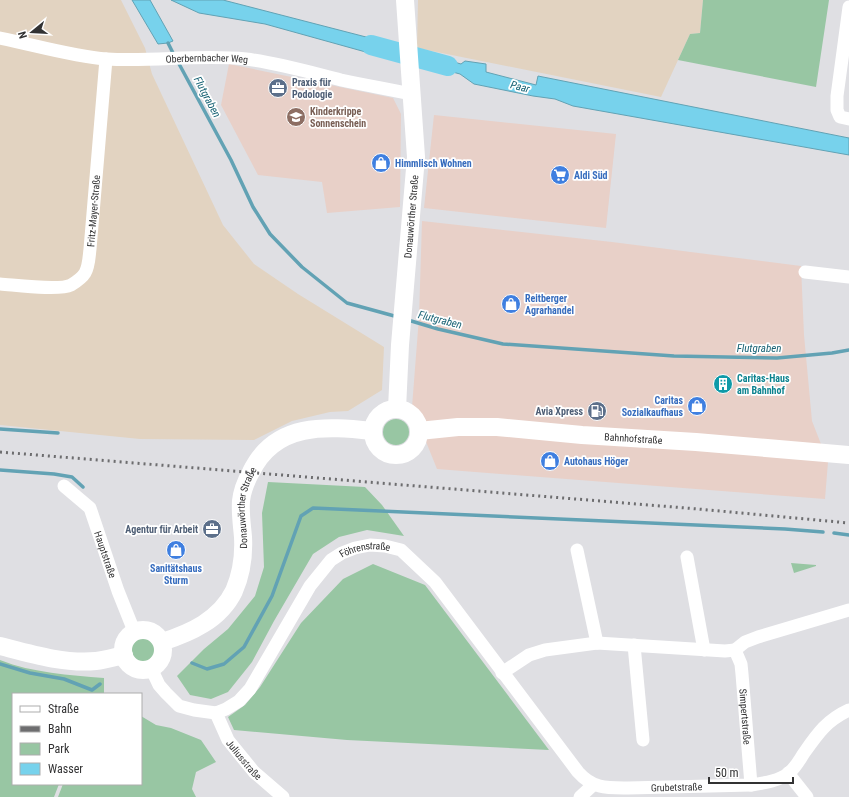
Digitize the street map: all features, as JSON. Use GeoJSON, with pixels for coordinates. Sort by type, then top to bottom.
{"type":"FeatureCollection","features":[{"type":"Feature","properties":{"kind":"main road","name":"Donauwörther Straße"},"geometry":{"type":"LineString","coordinates":[[397,409],[416,157],[409,68],[406,0]]}},
{"type":"Feature","properties":{"kind":"main road"},"geometry":{"type":"LineString","coordinates":[[397,409],[408,413],[414,418],[418,431],[414,446],[401,454],[393,454],[380,448],[375,441],[373,431],[376,420],[381,414],[397,409]]}},
{"type":"Feature","properties":{"kind":"main road","name":"Bahnhofstraße"},"geometry":{"type":"LineString","coordinates":[[418,431],[458,427],[497,427],[582,435],[849,455]]}},
{"type":"Feature","properties":{"kind":"main road","name":"Donauwörther Straße"},"geometry":{"type":"LineString","coordinates":[[162,642],[180,636],[206,623],[220,611],[234,591],[242,566],[243,540],[241,500],[245,484],[255,463],[267,450],[285,436],[301,431],[341,428],[373,431]]}},
{"type":"Feature","properties":{"kind":"main road"},"geometry":{"type":"LineString","coordinates":[[147,630],[154,632],[162,642],[162,656],[159,662],[151,668],[143,670],[137,669],[126,661],[123,648],[124,641],[134,632],[147,630]]}},
{"type":"Feature","properties":{"kind":"main road"},"geometry":{"type":"LineString","coordinates":[[0,646],[62,660],[96,661],[124,655]]}},
{"type":"Feature","properties":{"kind":"street"},"geometry":{"type":"LineString","coordinates":[[849,7],[837,96],[837,110],[840,117],[849,119]]}},
{"type":"Feature","properties":{"kind":"street","name":"Oberbernbacher Weg"},"geometry":{"type":"LineString","coordinates":[[0,38],[77,55],[106,59],[157,60],[224,58],[270,63],[342,80],[412,94]]}},
{"type":"Feature","properties":{"kind":"street","name":"Fritz-Mayer-Straße"},"geometry":{"type":"LineString","coordinates":[[0,284],[60,288],[70,286],[80,280],[85,272],[90,249],[106,59]]}},
{"type":"Feature","properties":{"kind":"street"},"geometry":{"type":"LineString","coordinates":[[805,272],[849,277]]}},
{"type":"Feature","properties":{"kind":"street","name":"Hauptstraße"},"geometry":{"type":"LineString","coordinates":[[64,486],[90,508],[118,591],[134,632]]}},
{"type":"Feature","properties":{"kind":"street","name":"Föhrenstraße"},"geometry":{"type":"LineString","coordinates":[[216,713],[239,701],[250,689],[310,586],[331,560],[342,553],[355,548],[385,546],[401,550],[435,582],[584,780],[593,785]]}},
{"type":"Feature","properties":{"kind":"street"},"geometry":{"type":"LineString","coordinates":[[577,550],[597,643]]}},
{"type":"Feature","properties":{"kind":"street"},"geometry":{"type":"LineString","coordinates":[[687,557],[704,650]]}},
{"type":"Feature","properties":{"kind":"street"},"geometry":{"type":"LineString","coordinates":[[502,672],[529,654],[545,650],[597,643],[704,650],[734,650],[745,642],[758,637],[849,610]]}},
{"type":"Feature","properties":{"kind":"street"},"geometry":{"type":"LineString","coordinates":[[634,645],[643,740]]}},
{"type":"Feature","properties":{"kind":"street","name":"Simpertstraße"},"geometry":{"type":"LineString","coordinates":[[734,650],[741,664],[751,785]]}},
{"type":"Feature","properties":{"kind":"street"},"geometry":{"type":"LineString","coordinates":[[151,668],[159,685],[179,706],[216,713]]}},
{"type":"Feature","properties":{"kind":"street","name":"Grubetstraße"},"geometry":{"type":"LineString","coordinates":[[593,785],[616,788],[751,785],[769,782],[788,773],[794,768],[817,733],[832,720],[849,710]]}},
{"type":"Feature","properties":{"kind":"street","name":"Juliusstraße"},"geometry":{"type":"LineString","coordinates":[[216,713],[228,740],[254,772],[284,797]]}},
{"type":"Feature","properties":{"kind":"street"},"geometry":{"type":"LineString","coordinates":[[788,773],[807,797]]}},
{"type":"Feature","properties":{"kind":"street"},"geometry":{"type":"LineString","coordinates":[[580,797],[593,785]]}},
{"type":"Feature","properties":{"kind":"shaded area"},"geometry":{"type":"Polygon","coordinates":[[[0,0],[121,0],[145,48],[152,74],[223,225],[254,264],[298,294],[384,347],[382,390],[348,411],[330,412],[292,421],[254,440],[140,439],[0,425],[0,0]]]}},
{"type":"Feature","properties":{"kind":"shaded area"},"geometry":{"type":"Polygon","coordinates":[[[418,0],[703,0],[700,33],[690,34],[661,97],[417,48],[418,0]]]}},
{"type":"Feature","properties":{"kind":"shaded area"},"geometry":{"type":"Polygon","coordinates":[[[229,64],[393,98],[401,114],[400,207],[327,213],[322,182],[258,175],[221,105],[229,64]]]}},
{"type":"Feature","properties":{"kind":"shaded area"},"geometry":{"type":"Polygon","coordinates":[[[434,115],[616,134],[606,228],[424,208],[434,115]]]}},
{"type":"Feature","properties":{"kind":"shaded area"},"geometry":{"type":"Polygon","coordinates":[[[422,221],[612,242],[801,266],[804,335],[812,421],[828,462],[825,499],[437,469],[412,407],[419,317],[422,221]]]}},
{"type":"Feature","properties":{"kind":"green space"},"geometry":{"type":"Polygon","coordinates":[[[703,0],[829,0],[816,87],[678,60],[690,34],[700,33],[703,0]]]}},
{"type":"Feature","properties":{"kind":"green space"},"geometry":{"type":"Polygon","coordinates":[[[396,419],[405,423],[409,432],[405,441],[396,445],[387,441],[383,432],[387,423],[396,419]]]}},
{"type":"Feature","properties":{"kind":"green space"},"geometry":{"type":"Polygon","coordinates":[[[268,482],[365,487],[382,505],[404,536],[367,530],[339,537],[313,554],[252,662],[228,692],[211,699],[190,695],[177,676],[204,649],[228,629],[255,596],[264,567],[262,513],[268,482]]]}},
{"type":"Feature","properties":{"kind":"green space"},"geometry":{"type":"Polygon","coordinates":[[[791,563],[816,565],[816,566],[794,573],[791,563]]]}},
{"type":"Feature","properties":{"kind":"green space"},"geometry":{"type":"Polygon","coordinates":[[[373,564],[425,585],[549,750],[347,740],[234,730],[228,717],[245,705],[260,687],[301,623],[343,579],[373,564]]]}},
{"type":"Feature","properties":{"kind":"green space"},"geometry":{"type":"Polygon","coordinates":[[[143,635],[149,636],[157,644],[157,656],[149,664],[143,665],[137,664],[129,656],[128,650],[129,644],[137,636],[143,635]]]}},
{"type":"Feature","properties":{"kind":"green space"},"geometry":{"type":"Polygon","coordinates":[[[0,660],[38,671],[104,678],[104,693],[12,693],[12,785],[59,785],[54,797],[0,797],[0,660]]]}},
{"type":"Feature","properties":{"kind":"green space"},"geometry":{"type":"Polygon","coordinates":[[[142,717],[156,725],[171,728],[201,740],[216,762],[196,772],[192,789],[196,797],[58,797],[63,785],[142,785],[142,717]]]}},
{"type":"Feature","properties":{"kind":"water"},"geometry":{"type":"Polygon","coordinates":[[[132,0],[150,0],[173,41],[158,44],[132,0]]]}},
{"type":"Feature","properties":{"kind":"water"},"geometry":{"type":"Polygon","coordinates":[[[171,0],[223,0],[397,45],[398,61],[265,24],[199,13],[171,0]]]}},
{"type":"Feature","properties":{"kind":"water"},"geometry":{"type":"Polygon","coordinates":[[[422,53],[461,64],[465,61],[486,64],[486,72],[536,85],[538,76],[849,138],[849,155],[573,106],[555,99],[474,84],[460,74],[423,64],[422,53]]]}},
{"type":"Feature","properties":{"kind":"waterway","name":"Flutgraben"},"geometry":{"type":"LineString","coordinates":[[168,43],[174,55]]}},
{"type":"Feature","properties":{"kind":"waterway","name":"Paar"},"geometry":{"type":"LineString","coordinates":[[371,45],[448,66]]}},
{"type":"Feature","properties":{"kind":"waterway","name":"Flutgraben"},"geometry":{"type":"LineString","coordinates":[[178,62],[231,160],[253,207],[270,234],[302,267],[347,303],[398,317]]}},
{"type":"Feature","properties":{"kind":"waterway","name":"Flutgraben"},"geometry":{"type":"LineString","coordinates":[[408,320],[438,329],[503,344],[674,356],[777,358],[849,350]]}},
{"type":"Feature","properties":{"kind":"waterway"},"geometry":{"type":"LineString","coordinates":[[0,429],[58,433]]}},
{"type":"Feature","properties":{"kind":"waterway"},"geometry":{"type":"LineString","coordinates":[[0,470],[54,474],[72,477],[83,487]]}},
{"type":"Feature","properties":{"kind":"waterway"},"geometry":{"type":"LineString","coordinates":[[192,663],[207,669],[224,664],[244,647],[272,596],[301,516],[313,508],[785,529],[823,532]]}},
{"type":"Feature","properties":{"kind":"waterway"},"geometry":{"type":"LineString","coordinates":[[834,533],[849,535]]}},
{"type":"Feature","properties":{"kind":"waterway"},"geometry":{"type":"LineString","coordinates":[[0,664],[30,673],[64,679],[92,690],[100,684]]}},
{"type":"Feature","properties":{"kind":"railway"},"geometry":{"type":"LineString","coordinates":[[0,452],[698,509],[849,523]]}},
{"type":"Feature","properties":{"kind":"place","name":"Praxis für Podologie"},"geometry":{"type":"Point","coordinates":[278,88]}},
{"type":"Feature","properties":{"kind":"place","name":"Kinderkrippe Sonnenschein"},"geometry":{"type":"Point","coordinates":[296,117]}},
{"type":"Feature","properties":{"kind":"place","name":"Himmlisch Wohnen"},"geometry":{"type":"Point","coordinates":[381,163]}},
{"type":"Feature","properties":{"kind":"place","name":"Aldi Süd"},"geometry":{"type":"Point","coordinates":[560,175]}},
{"type":"Feature","properties":{"kind":"place","name":"Reitberger Agrarhandel"},"geometry":{"type":"Point","coordinates":[511,304]}},
{"type":"Feature","properties":{"kind":"place","name":"Caritas-Haus am Bahnhof"},"geometry":{"type":"Point","coordinates":[723,384]}},
{"type":"Feature","properties":{"kind":"place","name":"Caritas Sozialkaufhaus"},"geometry":{"type":"Point","coordinates":[697,406]}},
{"type":"Feature","properties":{"kind":"place","name":"Avia Xpress"},"geometry":{"type":"Point","coordinates":[597,411]}},
{"type":"Feature","properties":{"kind":"place","name":"Autohaus Höger"},"geometry":{"type":"Point","coordinates":[550,461]}},
{"type":"Feature","properties":{"kind":"place","name":"Agentur für Arbeit"},"geometry":{"type":"Point","coordinates":[212,529]}},
{"type":"Feature","properties":{"kind":"place","name":"Sanitätshaus Sturm"},"geometry":{"type":"Point","coordinates":[176,550]}}]}
